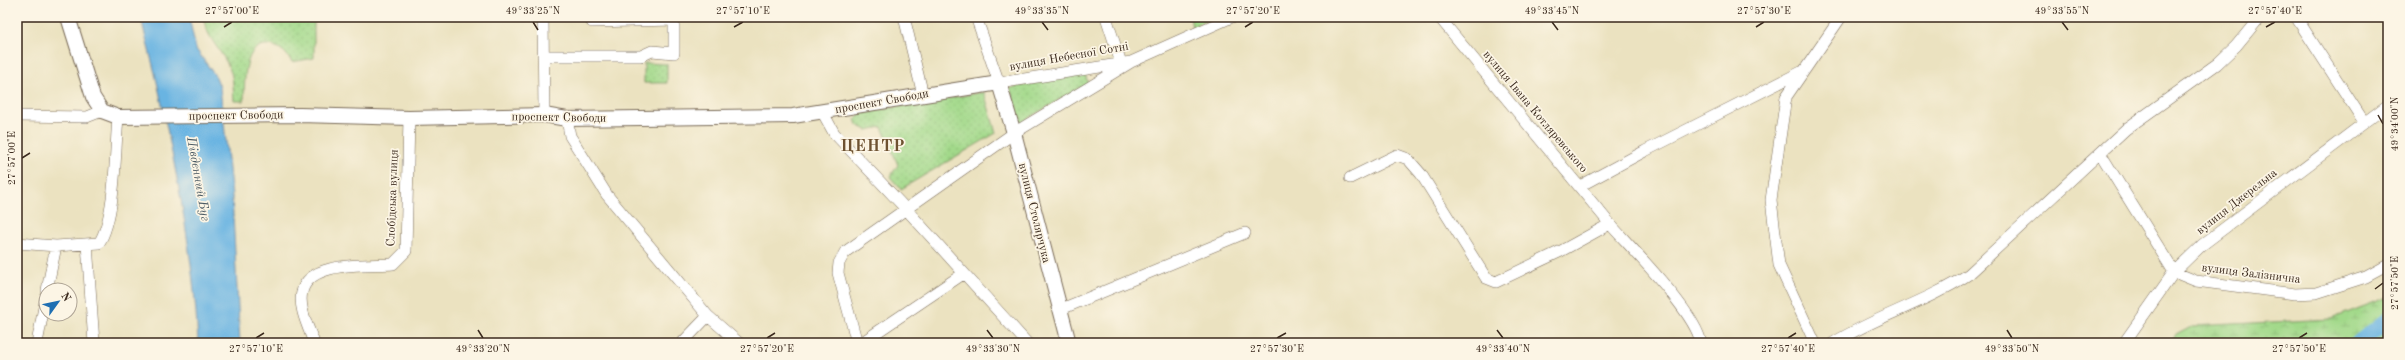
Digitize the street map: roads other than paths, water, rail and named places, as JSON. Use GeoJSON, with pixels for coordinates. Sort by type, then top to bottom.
{"type":"FeatureCollection","features":[{"type":"Feature","properties":{"kind":"main road"},"geometry":{"type":"LineString","coordinates":[[68,17],[94,97],[102,111],[118,117]]}},
{"type":"Feature","properties":{"kind":"main road","name":"проспект Свободи"},"geometry":{"type":"LineString","coordinates":[[118,117],[236,116],[409,118],[544,115],[567,119],[793,116],[823,113],[998,83]]}},
{"type":"Feature","properties":{"kind":"main road","name":"вулиця Столярчука"},"geometry":{"type":"LineString","coordinates":[[998,83],[1014,133],[1059,310],[1069,343]]}},
{"type":"Feature","properties":{"kind":"street"},"geometry":{"type":"LineString","coordinates":[[543,17],[544,115]]}},
{"type":"Feature","properties":{"kind":"street"},"geometry":{"type":"LineString","coordinates":[[543,56],[641,56],[652,52],[674,53],[674,20],[664,18],[592,22],[592,17]]}},
{"type":"Feature","properties":{"kind":"street"},"geometry":{"type":"LineString","coordinates":[[904,17],[923,95]]}},
{"type":"Feature","properties":{"kind":"street"},"geometry":{"type":"LineString","coordinates":[[976,17],[998,83]]}},
{"type":"Feature","properties":{"kind":"street"},"geometry":{"type":"LineString","coordinates":[[857,343],[838,273],[839,263],[845,252],[905,208],[1014,133],[1126,62],[1106,17]]}},
{"type":"Feature","properties":{"kind":"street","name":"вулиця Небесної Сотні"},"geometry":{"type":"LineString","coordinates":[[998,83],[1126,62],[1232,17]]}},
{"type":"Feature","properties":{"kind":"street","name":"вулиця Івана Котляревського"},"geometry":{"type":"LineString","coordinates":[[1439,17],[1610,224],[1686,311],[1700,335],[1701,343]]}},
{"type":"Feature","properties":{"kind":"street"},"geometry":{"type":"LineString","coordinates":[[1815,343],[1779,265],[1771,200],[1786,97],[1841,17]]}},
{"type":"Feature","properties":{"kind":"street"},"geometry":{"type":"LineString","coordinates":[[1833,343],[1868,322],[1945,288],[1970,274],[2100,153],[2137,121],[2217,64],[2236,46],[2260,17]]}},
{"type":"Feature","properties":{"kind":"street"},"geometry":{"type":"LineString","coordinates":[[2296,17],[2364,122]]}},
{"type":"Feature","properties":{"kind":"street"},"geometry":{"type":"LineString","coordinates":[[1580,186],[1804,71]]}},
{"type":"Feature","properties":{"kind":"street","name":"вулиця Джерельна"},"geometry":{"type":"LineString","coordinates":[[2124,343],[2174,272],[2209,239],[2388,105]]}},
{"type":"Feature","properties":{"kind":"street"},"geometry":{"type":"LineString","coordinates":[[17,116],[87,117],[102,111]]}},
{"type":"Feature","properties":{"kind":"street"},"geometry":{"type":"LineString","coordinates":[[823,113],[834,133],[905,208],[963,274],[1027,343]]}},
{"type":"Feature","properties":{"kind":"street"},"geometry":{"type":"LineString","coordinates":[[17,243],[56,246],[99,243],[106,233],[110,216],[118,117]]}},
{"type":"Feature","properties":{"kind":"street","name":"Слобідська вулиця"},"geometry":{"type":"LineString","coordinates":[[314,343],[302,304],[302,291],[309,280],[327,268],[393,264],[406,251],[409,118]]}},
{"type":"Feature","properties":{"kind":"street"},"geometry":{"type":"LineString","coordinates":[[567,119],[570,136],[607,195],[708,316],[739,343]]}},
{"type":"Feature","properties":{"kind":"street"},"geometry":{"type":"LineString","coordinates":[[2100,153],[2174,272]]}},
{"type":"Feature","properties":{"kind":"street"},"geometry":{"type":"LineString","coordinates":[[1350,178],[1397,155],[1408,159],[1421,174],[1486,278],[1496,282],[1561,251],[1610,224]]}},
{"type":"Feature","properties":{"kind":"street"},"geometry":{"type":"LineString","coordinates":[[1059,310],[1245,233]]}},
{"type":"Feature","properties":{"kind":"street"},"geometry":{"type":"LineString","coordinates":[[87,244],[94,343]]}},
{"type":"Feature","properties":{"kind":"street"},"geometry":{"type":"LineString","coordinates":[[49,282],[56,246]]}},
{"type":"Feature","properties":{"kind":"street","name":"вулиця Залізнична"},"geometry":{"type":"LineString","coordinates":[[2174,272],[2196,281],[2305,294],[2326,291],[2375,274],[2388,265]]}},
{"type":"Feature","properties":{"kind":"street"},"geometry":{"type":"LineString","coordinates":[[861,343],[963,274]]}},
{"type":"Feature","properties":{"kind":"street"},"geometry":{"type":"LineString","coordinates":[[682,343],[708,316]]}},
{"type":"Feature","properties":{"kind":"street"},"geometry":{"type":"LineString","coordinates":[[37,343],[41,322]]}},
{"type":"Feature","properties":{"kind":"water","name":"Південний Буг"},"geometry":{"type":"Polygon","coordinates":[[[141,17],[189,17],[196,49],[216,77],[220,87],[232,196],[240,343],[198,343],[193,279],[184,216],[159,91],[141,17]]]}},
{"type":"Feature","properties":{"kind":"waterway"},"geometry":{"type":"LineString","coordinates":[[2359,343],[2388,320]]}},
{"type":"Feature","properties":{"kind":"district","name":"ЦЕНТР"},"geometry":{"type":"Point","coordinates":[873,147]}}]}
